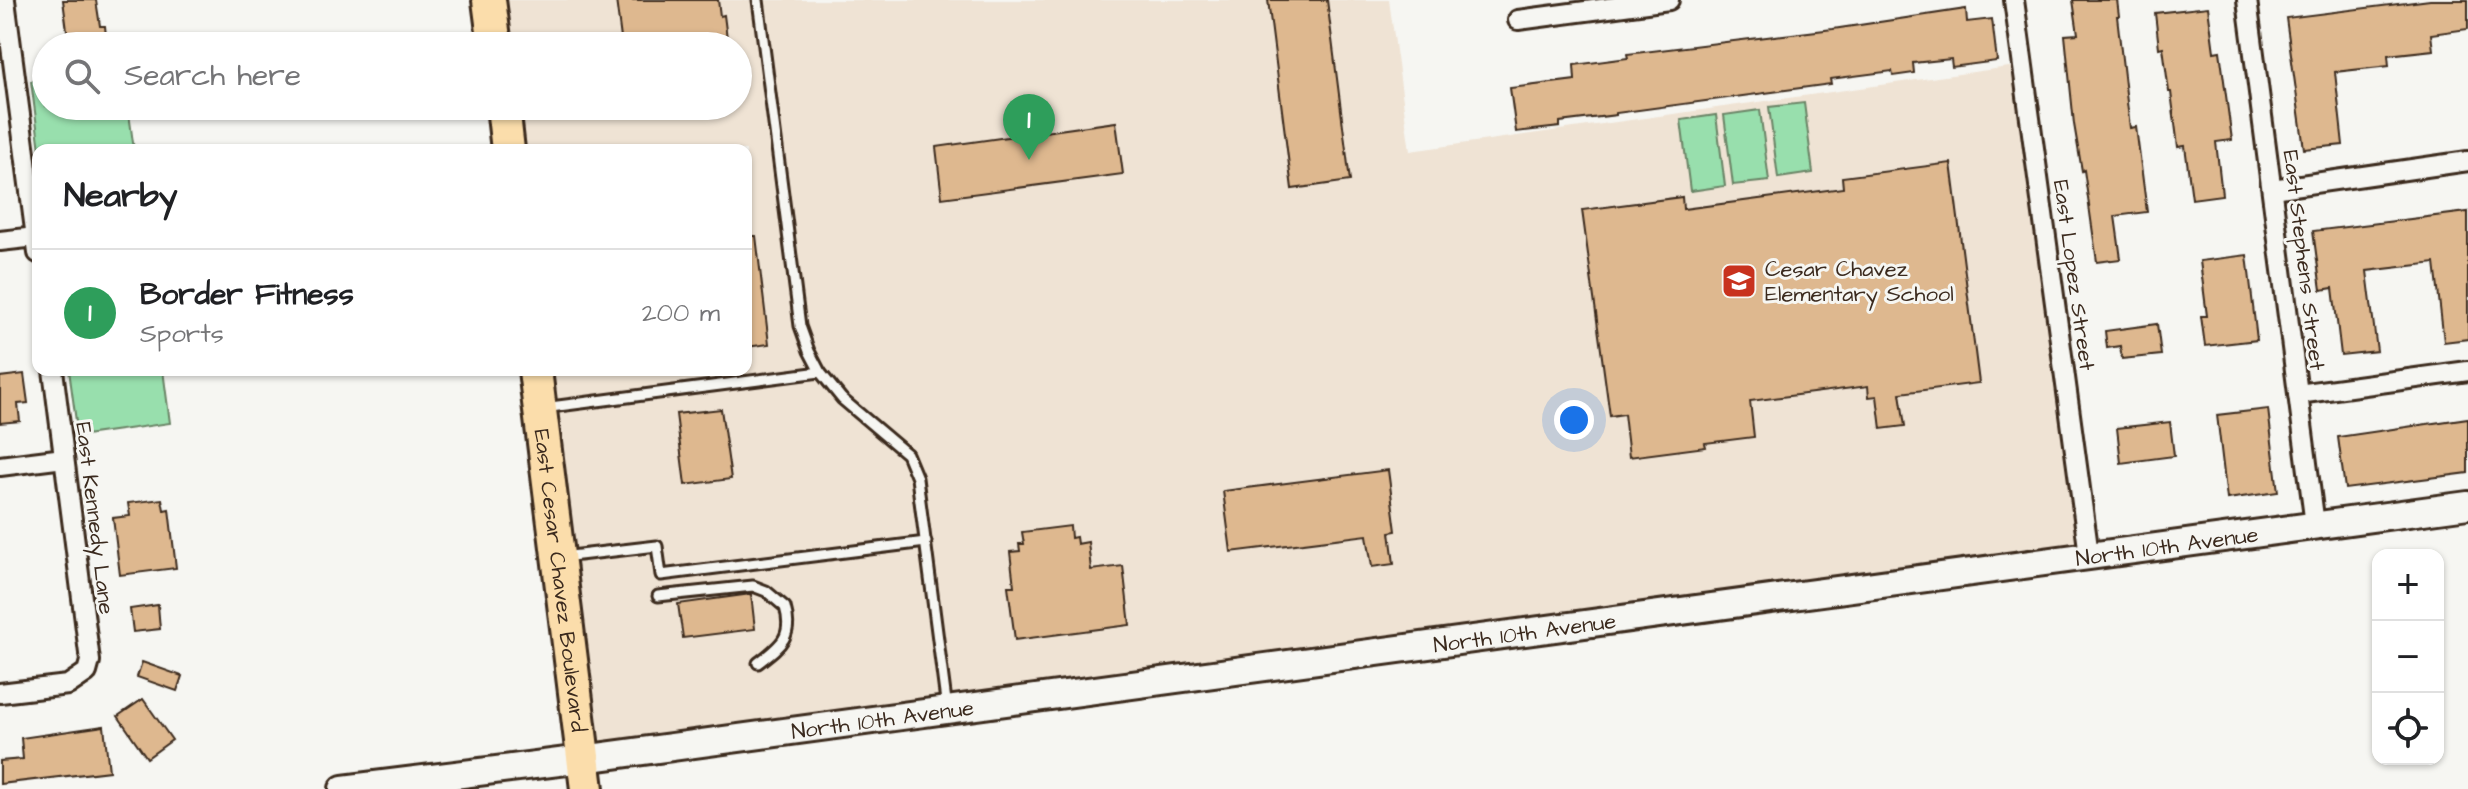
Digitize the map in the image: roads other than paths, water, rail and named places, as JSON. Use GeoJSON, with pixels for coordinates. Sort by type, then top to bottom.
{"type":"FeatureCollection","features":[{"type":"Feature","properties":{"kind":"highway"},"geometry":{"type":"LineString","coordinates":[[489,0],[493,32]]}},
{"type":"Feature","properties":{"kind":"highway"},"geometry":{"type":"LineString","coordinates":[[505,120],[507,144]]}},
{"type":"Feature","properties":{"kind":"highway","name":"East Cesar Chavez Boulevard"},"geometry":{"type":"LineString","coordinates":[[536,376],[585,774]]}},
{"type":"Feature","properties":{"kind":"main road","name":"North 10th Avenue"},"geometry":{"type":"LineString","coordinates":[[343,789],[585,774],[947,709],[2468,505]]}},
{"type":"Feature","properties":{"kind":"street"},"geometry":{"type":"LineString","coordinates":[[1518,20],[1669,0]]}},
{"type":"Feature","properties":{"kind":"street","name":"East Lopez Street"},"geometry":{"type":"LineString","coordinates":[[2014,0],[2089,555]]}},
{"type":"Feature","properties":{"kind":"street","name":"East Stephens Street"},"geometry":{"type":"LineString","coordinates":[[2247,0],[2315,525]]}},
{"type":"Feature","properties":{"kind":"street"},"geometry":{"type":"LineString","coordinates":[[4,9],[32,209]]}},
{"type":"Feature","properties":{"kind":"street"},"geometry":{"type":"LineString","coordinates":[[2272,189],[2468,161]]}},
{"type":"Feature","properties":{"kind":"street"},"geometry":{"type":"LineString","coordinates":[[0,241],[32,244]]}},
{"type":"Feature","properties":{"kind":"street"},"geometry":{"type":"LineString","coordinates":[[2298,394],[2468,371]]}},
{"type":"Feature","properties":{"kind":"street","name":"East Kennedy Lane"},"geometry":{"type":"LineString","coordinates":[[0,693],[68,685],[87,672],[90,661],[54,376]]}},
{"type":"Feature","properties":{"kind":"street"},"geometry":{"type":"LineString","coordinates":[[0,466],[64,458]]}},
{"type":"Feature","properties":{"kind":"lane"},"geometry":{"type":"LineString","coordinates":[[758,0],[800,326],[820,372],[842,399],[907,454],[917,478],[947,709]]}},
{"type":"Feature","properties":{"kind":"lane"},"geometry":{"type":"LineString","coordinates":[[540,408],[820,372]]}},
{"type":"Feature","properties":{"kind":"lane"},"geometry":{"type":"LineString","coordinates":[[559,558],[657,546],[661,575],[926,542]]}},
{"type":"Feature","properties":{"kind":"lane"},"geometry":{"type":"LineString","coordinates":[[658,596],[753,586],[766,591],[785,607],[789,629],[776,649],[758,663]]}},
{"type":"Feature","properties":{"kind":"place","name":"Border Fitness"},"geometry":{"type":"Point","coordinates":[1029,160]}},
{"type":"Feature","properties":{"kind":"place","name":"Cesar Chavez Elementary School"},"geometry":{"type":"Point","coordinates":[1739,281]}}]}
